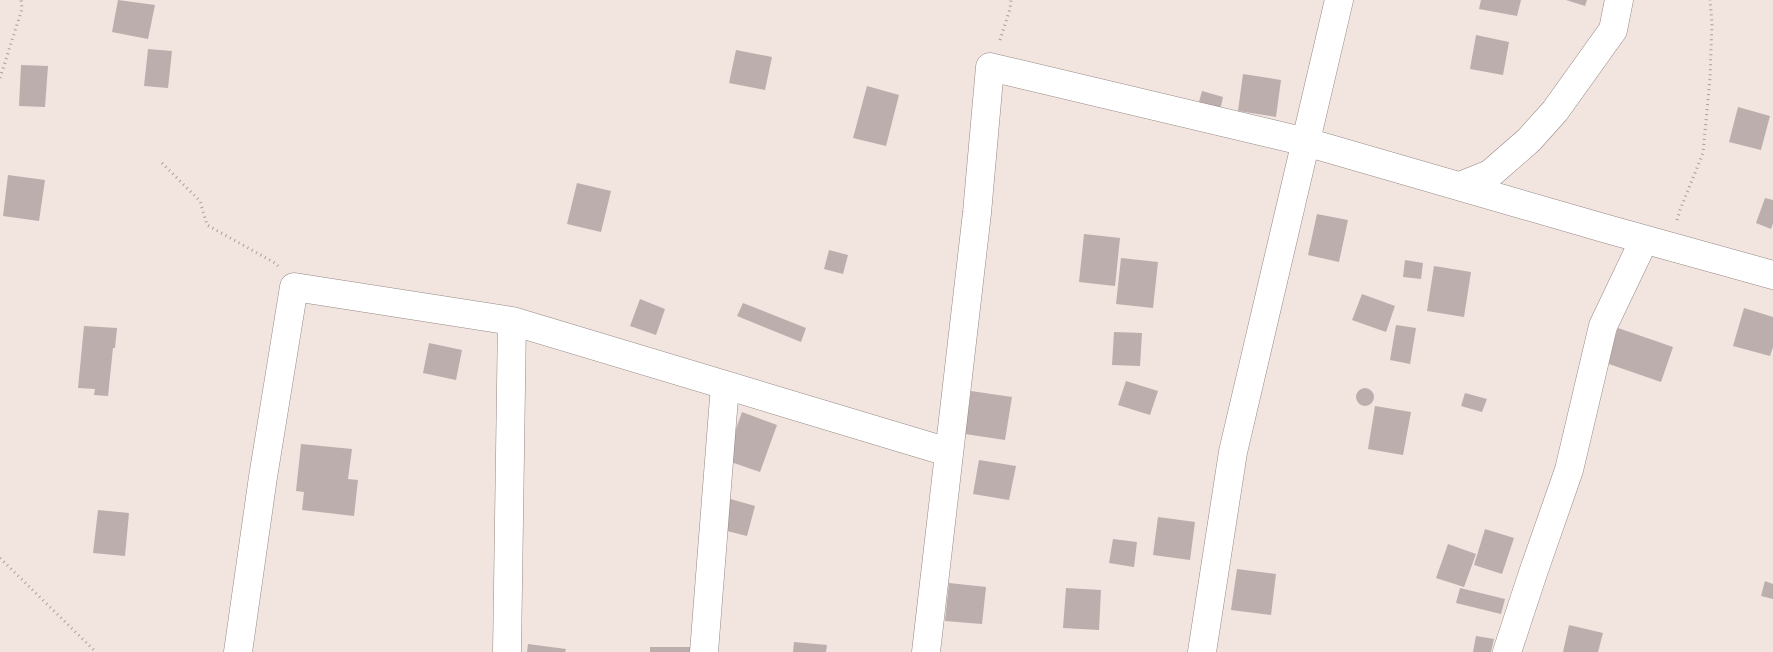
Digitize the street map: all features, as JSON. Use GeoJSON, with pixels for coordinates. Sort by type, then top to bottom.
{"type":"FeatureCollection","features":[{"type":"Feature","properties":{"kind":"street"},"geometry":{"type":"LineString","coordinates":[[1202,652],[1233,452],[1339,0]]}},
{"type":"Feature","properties":{"kind":"street"},"geometry":{"type":"LineString","coordinates":[[1460,186],[1490,174],[1529,140],[1555,111],[1613,30],[1619,0]]}},
{"type":"Feature","properties":{"kind":"street"},"geometry":{"type":"LineString","coordinates":[[926,652],[976,213],[990,67],[1306,142],[1644,240],[1773,275]]}},
{"type":"Feature","properties":{"kind":"street"},"geometry":{"type":"LineString","coordinates":[[1507,652],[1569,470],[1603,326],[1644,240]]}},
{"type":"Feature","properties":{"kind":"street"},"geometry":{"type":"LineString","coordinates":[[238,652],[294,287],[512,321],[948,452]]}},
{"type":"Feature","properties":{"kind":"street"},"geometry":{"type":"LineString","coordinates":[[507,652],[512,321]]}},
{"type":"Feature","properties":{"kind":"street"},"geometry":{"type":"LineString","coordinates":[[704,652],[726,385]]}},
{"type":"Feature","properties":{"kind":"path"},"geometry":{"type":"LineString","coordinates":[[0,78],[22,9],[22,0]]}},
{"type":"Feature","properties":{"kind":"path"},"geometry":{"type":"LineString","coordinates":[[990,67],[1012,0]]}},
{"type":"Feature","properties":{"kind":"path"},"geometry":{"type":"LineString","coordinates":[[1671,247],[1680,210],[1704,153],[1710,78],[1712,23],[1710,0]]}},
{"type":"Feature","properties":{"kind":"path"},"geometry":{"type":"LineString","coordinates":[[162,163],[200,201],[207,225],[275,263],[294,287]]}},
{"type":"Feature","properties":{"kind":"path"},"geometry":{"type":"LineString","coordinates":[[0,558],[96,652]]}},
{"type":"Feature","properties":{"kind":"building"},"geometry":{"type":"Polygon","coordinates":[[[118,0],[155,5],[148,39],[112,32],[118,0]]]}},
{"type":"Feature","properties":{"kind":"building"},"geometry":{"type":"Polygon","coordinates":[[[1481,0],[1521,0],[1517,16],[1479,9],[1481,0]]]}},
{"type":"Feature","properties":{"kind":"building"},"geometry":{"type":"Polygon","coordinates":[[[1566,0],[1587,0],[1585,6],[1566,0]]]}},
{"type":"Feature","properties":{"kind":"building"},"geometry":{"type":"Polygon","coordinates":[[[1476,35],[1509,42],[1503,75],[1470,69],[1476,35]]]}},
{"type":"Feature","properties":{"kind":"building"},"geometry":{"type":"Polygon","coordinates":[[[148,49],[172,51],[168,88],[144,86],[148,49]]]}},
{"type":"Feature","properties":{"kind":"building"},"geometry":{"type":"Polygon","coordinates":[[[736,50],[772,57],[765,90],[729,83],[736,50]]]}},
{"type":"Feature","properties":{"kind":"building"},"geometry":{"type":"Polygon","coordinates":[[[21,65],[48,66],[45,107],[19,106],[21,65]]]}},
{"type":"Feature","properties":{"kind":"building"},"geometry":{"type":"Polygon","coordinates":[[[1243,74],[1281,80],[1276,117],[1238,111],[1243,74]]]}},
{"type":"Feature","properties":{"kind":"building"},"geometry":{"type":"Polygon","coordinates":[[[867,86],[899,95],[886,146],[853,138],[867,86]]]}},
{"type":"Feature","properties":{"kind":"building"},"geometry":{"type":"Polygon","coordinates":[[[1202,91],[1223,97],[1219,115],[1197,109],[1202,91]]]}},
{"type":"Feature","properties":{"kind":"building"},"geometry":{"type":"Polygon","coordinates":[[[1738,107],[1770,116],[1761,150],[1729,142],[1738,107]]]}},
{"type":"Feature","properties":{"kind":"building"},"geometry":{"type":"Polygon","coordinates":[[[8,175],[45,180],[39,221],[3,216],[8,175]]]}},
{"type":"Feature","properties":{"kind":"building"},"geometry":{"type":"Polygon","coordinates":[[[577,183],[611,191],[601,232],[567,224],[577,183]]]}},
{"type":"Feature","properties":{"kind":"building"},"geometry":{"type":"Polygon","coordinates":[[[1765,198],[1773,200],[1773,223],[1771,229],[1756,223],[1765,198]]]}},
{"type":"Feature","properties":{"kind":"building"},"geometry":{"type":"Polygon","coordinates":[[[1317,214],[1348,220],[1339,262],[1308,255],[1317,214]]]}},
{"type":"Feature","properties":{"kind":"building"},"geometry":{"type":"Polygon","coordinates":[[[1084,234],[1120,238],[1115,286],[1079,282],[1084,234]]]}},
{"type":"Feature","properties":{"kind":"building"},"geometry":{"type":"Polygon","coordinates":[[[829,250],[848,255],[843,274],[824,269],[829,250]]]}},
{"type":"Feature","properties":{"kind":"building"},"geometry":{"type":"Polygon","coordinates":[[[1121,258],[1158,262],[1153,308],[1116,304],[1121,258]]]}},
{"type":"Feature","properties":{"kind":"building"},"geometry":{"type":"Polygon","coordinates":[[[1405,260],[1423,263],[1421,279],[1403,277],[1405,260]]]}},
{"type":"Feature","properties":{"kind":"building"},"geometry":{"type":"Polygon","coordinates":[[[1434,266],[1471,272],[1464,317],[1427,311],[1434,266]]]}},
{"type":"Feature","properties":{"kind":"building"},"geometry":{"type":"Polygon","coordinates":[[[1362,294],[1395,306],[1386,332],[1352,320],[1362,294]]]}},
{"type":"Feature","properties":{"kind":"building"},"geometry":{"type":"Polygon","coordinates":[[[640,299],[665,309],[656,335],[630,326],[640,299]]]}},
{"type":"Feature","properties":{"kind":"building"},"geometry":{"type":"Polygon","coordinates":[[[743,303],[806,328],[801,342],[737,316],[743,303]]]}},
{"type":"Feature","properties":{"kind":"building"},"geometry":{"type":"Polygon","coordinates":[[[1744,308],[1773,317],[1773,347],[1770,356],[1733,346],[1744,308]]]}},
{"type":"Feature","properties":{"kind":"building"},"geometry":{"type":"Polygon","coordinates":[[[1396,325],[1416,328],[1410,364],[1390,360],[1396,325]]]}},
{"type":"Feature","properties":{"kind":"building"},"geometry":{"type":"Polygon","coordinates":[[[84,326],[117,328],[108,396],[94,395],[95,389],[78,388],[84,326]]]}},
{"type":"Feature","properties":{"kind":"building"},"geometry":{"type":"Polygon","coordinates":[[[1618,328],[1673,347],[1661,382],[1606,363],[1618,328]]]}},
{"type":"Feature","properties":{"kind":"building"},"geometry":{"type":"Polygon","coordinates":[[[1114,332],[1142,333],[1140,366],[1112,365],[1114,332]]]}},
{"type":"Feature","properties":{"kind":"building"},"geometry":{"type":"Polygon","coordinates":[[[429,343],[462,350],[456,380],[423,373],[429,343]]]}},
{"type":"Feature","properties":{"kind":"building"},"geometry":{"type":"Polygon","coordinates":[[[1126,381],[1158,391],[1150,415],[1118,405],[1126,381]]]}},
{"type":"Feature","properties":{"kind":"building"},"geometry":{"type":"Polygon","coordinates":[[[1365,388],[1371,391],[1374,397],[1371,403],[1365,406],[1359,403],[1356,397],[1359,391],[1365,388]]]}},
{"type":"Feature","properties":{"kind":"building"},"geometry":{"type":"Polygon","coordinates":[[[971,391],[1012,397],[1005,440],[965,434],[971,391]]]}},
{"type":"Feature","properties":{"kind":"building"},"geometry":{"type":"Polygon","coordinates":[[[1465,393],[1487,399],[1482,412],[1461,406],[1465,393]]]}},
{"type":"Feature","properties":{"kind":"building"},"geometry":{"type":"Polygon","coordinates":[[[1375,406],[1411,412],[1403,455],[1368,449],[1375,406]]]}},
{"type":"Feature","properties":{"kind":"building"},"geometry":{"type":"Polygon","coordinates":[[[742,412],[777,425],[760,472],[725,460],[742,412]]]}},
{"type":"Feature","properties":{"kind":"building"},"geometry":{"type":"Polygon","coordinates":[[[301,444],[352,449],[348,479],[358,480],[354,516],[302,510],[304,492],[296,491],[301,444]]]}},
{"type":"Feature","properties":{"kind":"building"},"geometry":{"type":"Polygon","coordinates":[[[979,460],[1016,466],[1009,500],[973,494],[979,460]]]}},
{"type":"Feature","properties":{"kind":"building"},"geometry":{"type":"Polygon","coordinates":[[[727,498],[755,506],[747,536],[719,529],[727,498]]]}},
{"type":"Feature","properties":{"kind":"building"},"geometry":{"type":"Polygon","coordinates":[[[98,510],[129,513],[125,556],[93,553],[98,510]]]}},
{"type":"Feature","properties":{"kind":"building"},"geometry":{"type":"Polygon","coordinates":[[[1158,517],[1195,522],[1190,560],[1153,555],[1158,517]]]}},
{"type":"Feature","properties":{"kind":"building"},"geometry":{"type":"Polygon","coordinates":[[[1485,529],[1514,538],[1502,574],[1474,565],[1485,529]]]}},
{"type":"Feature","properties":{"kind":"building"},"geometry":{"type":"Polygon","coordinates":[[[1113,539],[1137,542],[1134,567],[1109,563],[1113,539]]]}},
{"type":"Feature","properties":{"kind":"building"},"geometry":{"type":"Polygon","coordinates":[[[1448,544],[1476,554],[1464,587],[1436,578],[1448,544]]]}},
{"type":"Feature","properties":{"kind":"building"},"geometry":{"type":"Polygon","coordinates":[[[1237,569],[1276,574],[1271,615],[1231,610],[1237,569]]]}},
{"type":"Feature","properties":{"kind":"building"},"geometry":{"type":"Polygon","coordinates":[[[1765,581],[1773,584],[1773,599],[1761,596],[1765,581]]]}},
{"type":"Feature","properties":{"kind":"building"},"geometry":{"type":"Polygon","coordinates":[[[949,583],[986,587],[982,624],[945,621],[949,583]]]}},
{"type":"Feature","properties":{"kind":"building"},"geometry":{"type":"Polygon","coordinates":[[[1066,588],[1101,590],[1099,630],[1063,628],[1066,588]]]}},
{"type":"Feature","properties":{"kind":"building"},"geometry":{"type":"Polygon","coordinates":[[[1460,588],[1505,599],[1501,614],[1456,603],[1460,588]]]}},
{"type":"Feature","properties":{"kind":"building"},"geometry":{"type":"Polygon","coordinates":[[[1569,625],[1603,633],[1598,652],[1563,652],[1569,625]]]}},
{"type":"Feature","properties":{"kind":"building"},"geometry":{"type":"Polygon","coordinates":[[[1476,636],[1494,639],[1491,652],[1473,652],[1476,636]]]}},
{"type":"Feature","properties":{"kind":"building"},"geometry":{"type":"Polygon","coordinates":[[[794,642],[827,645],[826,652],[793,652],[794,642]]]}},
{"type":"Feature","properties":{"kind":"building"},"geometry":{"type":"Polygon","coordinates":[[[528,644],[566,649],[565,652],[527,652],[528,644]]]}},
{"type":"Feature","properties":{"kind":"building"},"geometry":{"type":"Polygon","coordinates":[[[650,647],[690,647],[690,652],[650,652],[650,647]]]}}]}
